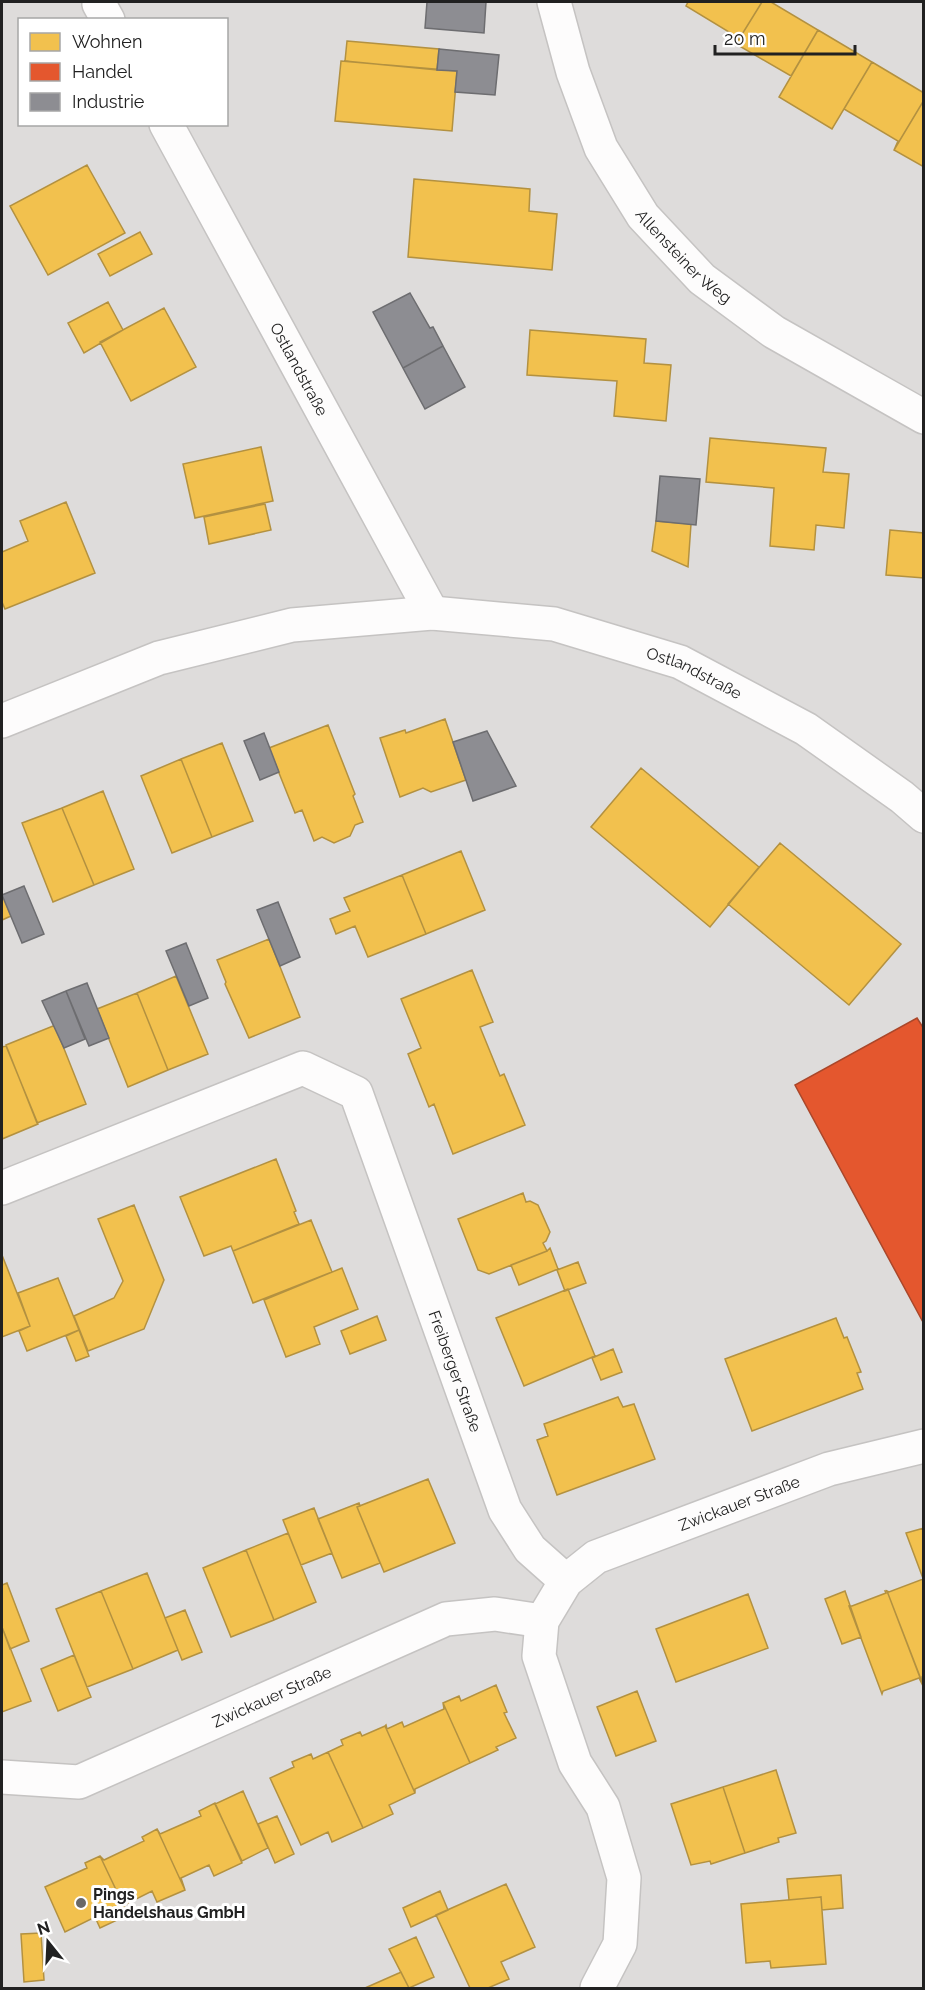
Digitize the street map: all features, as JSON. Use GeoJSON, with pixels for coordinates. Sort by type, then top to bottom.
{"type":"FeatureCollection","features":[{"type":"Feature","properties":{"kind":"street","name":"Allensteiner Weg"},"geometry":{"type":"LineString","coordinates":[[554,2],[573,72],[601,148],[643,216],[702,279],[774,332],[924,417]]}},
{"type":"Feature","properties":{"kind":"street","name":"Ostlandstraße"},"geometry":{"type":"LineString","coordinates":[[167,126],[432,613]]}},
{"type":"Feature","properties":{"kind":"street","name":"Ostlandstraße"},"geometry":{"type":"LineString","coordinates":[[2,721],[159,658],[292,625],[432,613],[554,624],[680,662],[806,729],[902,797],[924,816]]}},
{"type":"Feature","properties":{"kind":"street","name":"Freiberger Straße"},"geometry":{"type":"LineString","coordinates":[[2,1188],[303,1068],[356,1093],[505,1510],[530,1549],[566,1581]]}},
{"type":"Feature","properties":{"kind":"street","name":"Zwickauer Straße"},"geometry":{"type":"LineString","coordinates":[[566,1581],[597,1557],[829,1469],[924,1446]]}},
{"type":"Feature","properties":{"kind":"street"},"geometry":{"type":"LineString","coordinates":[[566,1581],[542,1621],[538,1656],[575,1763],[603,1807],[624,1878],[620,1944],[597,1989]]}},
{"type":"Feature","properties":{"kind":"street","name":"Zwickauer Straße"},"geometry":{"type":"LineString","coordinates":[[2,1777],[79,1782],[446,1619],[495,1614],[542,1621]]}},
{"type":"Feature","properties":{"kind":"shaded area"},"geometry":{"type":"Polygon","coordinates":[[[2,2],[923,2],[923,1988],[2,1988],[2,2]]]}},
{"type":"Feature","properties":{"kind":"building: Wohnen"},"geometry":{"type":"Polygon","coordinates":[[[688,2],[762,2],[736,44],[739,38],[686,6],[688,2]]]}},
{"type":"Feature","properties":{"kind":"building: Wohnen"},"geometry":{"type":"Polygon","coordinates":[[[762,2],[771,2],[818,30],[791,76],[736,44],[762,2]]]}},
{"type":"Feature","properties":{"kind":"building: Wohnen"},"geometry":{"type":"Polygon","coordinates":[[[818,30],[872,62],[832,129],[779,97],[818,30]]]}},
{"type":"Feature","properties":{"kind":"building: Wohnen"},"geometry":{"type":"Polygon","coordinates":[[[347,41],[439,49],[437,70],[345,61],[347,41]]]}},
{"type":"Feature","properties":{"kind":"building: Wohnen"},"geometry":{"type":"Polygon","coordinates":[[[341,61],[457,71],[452,131],[335,121],[341,61]]]}},
{"type":"Feature","properties":{"kind":"building: Wohnen"},"geometry":{"type":"Polygon","coordinates":[[[872,62],[924,93],[924,100],[894,150],[898,141],[844,109],[872,62]]]}},
{"type":"Feature","properties":{"kind":"building: Wohnen"},"geometry":{"type":"Polygon","coordinates":[[[924,100],[923,104],[924,167],[894,150],[924,100]]]}},
{"type":"Feature","properties":{"kind":"building: Wohnen"},"geometry":{"type":"Polygon","coordinates":[[[87,165],[125,233],[48,275],[10,206],[87,165]]]}},
{"type":"Feature","properties":{"kind":"building: Wohnen"},"geometry":{"type":"Polygon","coordinates":[[[414,179],[530,189],[529,211],[557,214],[552,270],[408,257],[414,179]]]}},
{"type":"Feature","properties":{"kind":"building: Wohnen"},"geometry":{"type":"Polygon","coordinates":[[[140,232],[152,254],[110,276],[98,254],[140,232]]]}},
{"type":"Feature","properties":{"kind":"building: Wohnen"},"geometry":{"type":"Polygon","coordinates":[[[108,302],[123,330],[84,353],[68,323],[108,302]]]}},
{"type":"Feature","properties":{"kind":"building: Wohnen"},"geometry":{"type":"Polygon","coordinates":[[[164,308],[196,367],[131,401],[100,342],[164,308]]]}},
{"type":"Feature","properties":{"kind":"building: Wohnen"},"geometry":{"type":"Polygon","coordinates":[[[530,330],[646,339],[644,363],[671,365],[666,421],[614,416],[617,381],[527,375],[530,330]]]}},
{"type":"Feature","properties":{"kind":"building: Wohnen"},"geometry":{"type":"Polygon","coordinates":[[[710,438],[826,448],[823,472],[849,474],[844,528],[816,525],[814,550],[770,546],[774,488],[706,482],[710,438]]]}},
{"type":"Feature","properties":{"kind":"building: Wohnen"},"geometry":{"type":"Polygon","coordinates":[[[261,447],[273,501],[195,518],[183,464],[261,447]]]}},
{"type":"Feature","properties":{"kind":"building: Wohnen"},"geometry":{"type":"Polygon","coordinates":[[[66,502],[95,573],[5,609],[2,602],[2,552],[28,541],[20,521],[66,502]]]}},
{"type":"Feature","properties":{"kind":"building: Wohnen"},"geometry":{"type":"Polygon","coordinates":[[[265,504],[271,530],[209,544],[204,517],[265,504]]]}},
{"type":"Feature","properties":{"kind":"building: Wohnen"},"geometry":{"type":"Polygon","coordinates":[[[656,521],[691,524],[688,567],[652,551],[656,521]]]}},
{"type":"Feature","properties":{"kind":"building: Wohnen"},"geometry":{"type":"Polygon","coordinates":[[[890,530],[924,533],[924,578],[886,575],[890,530]]]}},
{"type":"Feature","properties":{"kind":"building: Wohnen"},"geometry":{"type":"Polygon","coordinates":[[[445,719],[466,780],[431,792],[423,788],[400,797],[380,738],[405,730],[406,733],[445,719]]]}},
{"type":"Feature","properties":{"kind":"building: Wohnen"},"geometry":{"type":"Polygon","coordinates":[[[328,725],[355,794],[353,796],[363,822],[355,825],[350,836],[334,843],[322,837],[314,841],[302,810],[295,813],[269,748],[328,725]]]}},
{"type":"Feature","properties":{"kind":"building: Wohnen"},"geometry":{"type":"Polygon","coordinates":[[[222,743],[253,821],[212,837],[181,759],[222,743]]]}},
{"type":"Feature","properties":{"kind":"building: Wohnen"},"geometry":{"type":"Polygon","coordinates":[[[181,759],[212,837],[172,853],[141,776],[181,759]]]}},
{"type":"Feature","properties":{"kind":"building: Wohnen"},"geometry":{"type":"Polygon","coordinates":[[[641,768],[759,867],[710,927],[591,827],[641,768]]]}},
{"type":"Feature","properties":{"kind":"building: Wohnen"},"geometry":{"type":"Polygon","coordinates":[[[103,791],[134,869],[94,885],[62,808],[103,791]]]}},
{"type":"Feature","properties":{"kind":"building: Wohnen"},"geometry":{"type":"Polygon","coordinates":[[[62,808],[94,885],[53,902],[22,823],[62,808]]]}},
{"type":"Feature","properties":{"kind":"building: Wohnen"},"geometry":{"type":"Polygon","coordinates":[[[780,843],[901,944],[849,1005],[728,904],[780,843]]]}},
{"type":"Feature","properties":{"kind":"building: Wohnen"},"geometry":{"type":"Polygon","coordinates":[[[461,851],[485,910],[426,934],[402,875],[461,851]]]}},
{"type":"Feature","properties":{"kind":"building: Wohnen"},"geometry":{"type":"Polygon","coordinates":[[[402,875],[426,934],[368,957],[355,926],[336,934],[330,919],[350,911],[344,898],[402,875]]]}},
{"type":"Feature","properties":{"kind":"building: Wohnen"},"geometry":{"type":"Polygon","coordinates":[[[2,893],[11,916],[2,920],[2,893]]]}},
{"type":"Feature","properties":{"kind":"building: Wohnen"},"geometry":{"type":"Polygon","coordinates":[[[269,939],[300,1017],[249,1038],[217,960],[269,939]]]}},
{"type":"Feature","properties":{"kind":"building: Wohnen"},"geometry":{"type":"Polygon","coordinates":[[[472,970],[493,1022],[480,1027],[500,1076],[504,1074],[525,1125],[453,1154],[434,1104],[429,1107],[408,1054],[421,1048],[401,999],[472,970]]]}},
{"type":"Feature","properties":{"kind":"building: Wohnen"},"geometry":{"type":"Polygon","coordinates":[[[176,976],[208,1054],[168,1070],[137,993],[176,976]]]}},
{"type":"Feature","properties":{"kind":"building: Wohnen"},"geometry":{"type":"Polygon","coordinates":[[[137,993],[168,1070],[128,1087],[97,1009],[137,993]]]}},
{"type":"Feature","properties":{"kind":"building: Wohnen"},"geometry":{"type":"Polygon","coordinates":[[[55,1026],[86,1104],[37,1123],[6,1045],[55,1026]]]}},
{"type":"Feature","properties":{"kind":"building: Wohnen"},"geometry":{"type":"Polygon","coordinates":[[[6,1046],[38,1124],[2,1139],[2,1047],[6,1046]]]}},
{"type":"Feature","properties":{"kind":"building: Wohnen"},"geometry":{"type":"Polygon","coordinates":[[[276,1159],[299,1224],[233,1251],[231,1246],[204,1256],[180,1197],[276,1159]]]}},
{"type":"Feature","properties":{"kind":"building: Wohnen"},"geometry":{"type":"Polygon","coordinates":[[[523,1193],[526,1202],[530,1201],[538,1205],[550,1232],[543,1243],[547,1251],[489,1274],[478,1270],[458,1219],[523,1193]]]}},
{"type":"Feature","properties":{"kind":"building: Wohnen"},"geometry":{"type":"Polygon","coordinates":[[[134,1205],[164,1280],[144,1329],[88,1351],[74,1316],[114,1298],[123,1281],[98,1219],[134,1205]]]}},
{"type":"Feature","properties":{"kind":"building: Wohnen"},"geometry":{"type":"Polygon","coordinates":[[[311,1220],[332,1272],[253,1303],[233,1251],[311,1220]]]}},
{"type":"Feature","properties":{"kind":"building: Wohnen"},"geometry":{"type":"Polygon","coordinates":[[[550,1248],[558,1269],[519,1285],[511,1265],[550,1248]]]}},
{"type":"Feature","properties":{"kind":"building: Wohnen"},"geometry":{"type":"Polygon","coordinates":[[[2,1255],[30,1326],[2,1337],[2,1255]]]}},
{"type":"Feature","properties":{"kind":"building: Wohnen"},"geometry":{"type":"Polygon","coordinates":[[[578,1262],[586,1283],[565,1291],[557,1270],[578,1262]]]}},
{"type":"Feature","properties":{"kind":"building: Wohnen"},"geometry":{"type":"Polygon","coordinates":[[[342,1268],[358,1309],[314,1327],[320,1344],[286,1357],[264,1300],[342,1268]]]}},
{"type":"Feature","properties":{"kind":"building: Wohnen"},"geometry":{"type":"Polygon","coordinates":[[[58,1278],[79,1330],[27,1351],[19,1331],[30,1326],[18,1293],[58,1278]]]}},
{"type":"Feature","properties":{"kind":"building: Wohnen"},"geometry":{"type":"Polygon","coordinates":[[[568,1289],[595,1356],[524,1386],[496,1318],[568,1289]]]}},
{"type":"Feature","properties":{"kind":"building: Wohnen"},"geometry":{"type":"Polygon","coordinates":[[[377,1316],[386,1340],[350,1354],[341,1331],[377,1316]]]}},
{"type":"Feature","properties":{"kind":"building: Wohnen"},"geometry":{"type":"Polygon","coordinates":[[[836,1318],[844,1338],[847,1337],[861,1372],[857,1373],[863,1389],[752,1431],[725,1359],[836,1318]]]}},
{"type":"Feature","properties":{"kind":"building: Wohnen"},"geometry":{"type":"Polygon","coordinates":[[[79,1330],[89,1356],[76,1361],[66,1336],[79,1330]]]}},
{"type":"Feature","properties":{"kind":"building: Wohnen"},"geometry":{"type":"Polygon","coordinates":[[[613,1349],[622,1372],[601,1380],[592,1358],[613,1349]]]}},
{"type":"Feature","properties":{"kind":"building: Wohnen"},"geometry":{"type":"Polygon","coordinates":[[[618,1397],[623,1407],[634,1404],[655,1459],[557,1495],[537,1440],[548,1436],[544,1424],[618,1397]]]}},
{"type":"Feature","properties":{"kind":"building: Wohnen"},"geometry":{"type":"Polygon","coordinates":[[[428,1479],[455,1543],[384,1572],[357,1507],[428,1479]]]}},
{"type":"Feature","properties":{"kind":"building: Wohnen"},"geometry":{"type":"Polygon","coordinates":[[[359,1503],[360,1506],[357,1507],[380,1563],[342,1578],[318,1519],[359,1503]]]}},
{"type":"Feature","properties":{"kind":"building: Wohnen"},"geometry":{"type":"Polygon","coordinates":[[[314,1508],[332,1553],[301,1565],[283,1520],[314,1508]]]}},
{"type":"Feature","properties":{"kind":"building: Wohnen"},"geometry":{"type":"Polygon","coordinates":[[[924,1528],[924,1581],[906,1533],[924,1528]]]}},
{"type":"Feature","properties":{"kind":"building: Wohnen"},"geometry":{"type":"Polygon","coordinates":[[[288,1533],[316,1602],[274,1620],[246,1550],[288,1533]]]}},
{"type":"Feature","properties":{"kind":"building: Wohnen"},"geometry":{"type":"Polygon","coordinates":[[[246,1550],[274,1620],[231,1637],[203,1568],[246,1550]]]}},
{"type":"Feature","properties":{"kind":"building: Wohnen"},"geometry":{"type":"Polygon","coordinates":[[[147,1573],[178,1650],[133,1669],[101,1591],[147,1573]]]}},
{"type":"Feature","properties":{"kind":"building: Wohnen"},"geometry":{"type":"Polygon","coordinates":[[[923,1579],[924,1676],[922,1677],[924,1687],[887,1591],[923,1579]]]}},
{"type":"Feature","properties":{"kind":"building: Wohnen"},"geometry":{"type":"Polygon","coordinates":[[[7,1583],[29,1641],[10,1649],[2,1627],[2,1585],[7,1583]]]}},
{"type":"Feature","properties":{"kind":"building: Wohnen"},"geometry":{"type":"Polygon","coordinates":[[[101,1591],[133,1669],[87,1687],[56,1609],[101,1591]]]}},
{"type":"Feature","properties":{"kind":"building: Wohnen"},"geometry":{"type":"Polygon","coordinates":[[[845,1591],[861,1637],[842,1644],[825,1599],[845,1591]]]}},
{"type":"Feature","properties":{"kind":"building: Wohnen"},"geometry":{"type":"Polygon","coordinates":[[[887,1591],[924,1688],[919,1678],[883,1691],[882,1694],[849,1606],[886,1593],[887,1591]]]}},
{"type":"Feature","properties":{"kind":"building: Wohnen"},"geometry":{"type":"Polygon","coordinates":[[[748,1594],[768,1648],[676,1682],[656,1629],[748,1594]]]}},
{"type":"Feature","properties":{"kind":"building: Wohnen"},"geometry":{"type":"Polygon","coordinates":[[[185,1610],[202,1652],[182,1660],[165,1618],[185,1610]]]}},
{"type":"Feature","properties":{"kind":"building: Wohnen"},"geometry":{"type":"Polygon","coordinates":[[[2,1627],[31,1701],[2,1712],[2,1627]]]}},
{"type":"Feature","properties":{"kind":"building: Wohnen"},"geometry":{"type":"Polygon","coordinates":[[[74,1655],[91,1697],[58,1711],[41,1669],[74,1655]]]}},
{"type":"Feature","properties":{"kind":"building: Wohnen"},"geometry":{"type":"Polygon","coordinates":[[[496,1685],[507,1712],[504,1713],[516,1738],[496,1747],[498,1750],[470,1763],[443,1703],[459,1696],[461,1701],[496,1685]]]}},
{"type":"Feature","properties":{"kind":"building: Wohnen"},"geometry":{"type":"Polygon","coordinates":[[[637,1691],[656,1741],[616,1756],[597,1707],[637,1691]]]}},
{"type":"Feature","properties":{"kind":"building: Wohnen"},"geometry":{"type":"Polygon","coordinates":[[[443,1703],[470,1763],[415,1789],[415,1793],[385,1726],[387,1729],[402,1722],[404,1727],[444,1709],[443,1703]]]}},
{"type":"Feature","properties":{"kind":"building: Wohnen"},"geometry":{"type":"Polygon","coordinates":[[[385,1726],[415,1793],[389,1805],[393,1814],[363,1828],[328,1752],[343,1745],[341,1740],[360,1732],[362,1736],[385,1726]]]}},
{"type":"Feature","properties":{"kind":"building: Wohnen"},"geometry":{"type":"Polygon","coordinates":[[[328,1752],[363,1828],[332,1842],[328,1832],[301,1845],[270,1778],[294,1767],[292,1762],[311,1754],[313,1759],[328,1752]]]}},
{"type":"Feature","properties":{"kind":"building: Wohnen"},"geometry":{"type":"Polygon","coordinates":[[[776,1770],[796,1833],[778,1838],[779,1842],[745,1853],[723,1787],[776,1770]]]}},
{"type":"Feature","properties":{"kind":"building: Wohnen"},"geometry":{"type":"Polygon","coordinates":[[[723,1787],[745,1853],[711,1864],[710,1861],[691,1865],[671,1804],[723,1787]]]}},
{"type":"Feature","properties":{"kind":"building: Wohnen"},"geometry":{"type":"Polygon","coordinates":[[[243,1791],[268,1848],[242,1861],[215,1804],[243,1791]]]}},
{"type":"Feature","properties":{"kind":"building: Wohnen"},"geometry":{"type":"Polygon","coordinates":[[[215,1803],[242,1863],[214,1876],[209,1865],[181,1878],[185,1890],[157,1829],[160,1834],[201,1816],[199,1811],[215,1803]]]}},
{"type":"Feature","properties":{"kind":"building: Wohnen"},"geometry":{"type":"Polygon","coordinates":[[[277,1816],[294,1854],[275,1863],[258,1824],[277,1816]]]}},
{"type":"Feature","properties":{"kind":"building: Wohnen"},"geometry":{"type":"Polygon","coordinates":[[[157,1829],[185,1890],[157,1902],[152,1891],[124,1905],[128,1915],[100,1856],[104,1860],[144,1841],[142,1837],[157,1829]]]}},
{"type":"Feature","properties":{"kind":"building: Wohnen"},"geometry":{"type":"Polygon","coordinates":[[[100,1856],[128,1915],[100,1928],[95,1917],[65,1932],[45,1887],[87,1868],[85,1863],[100,1856]]]}},
{"type":"Feature","properties":{"kind":"building: Wohnen"},"geometry":{"type":"Polygon","coordinates":[[[841,1875],[843,1908],[822,1910],[821,1897],[789,1900],[787,1879],[841,1875]]]}},
{"type":"Feature","properties":{"kind":"building: Wohnen"},"geometry":{"type":"Polygon","coordinates":[[[506,1884],[535,1947],[501,1962],[509,1979],[488,1988],[470,1988],[436,1915],[506,1884]]]}},
{"type":"Feature","properties":{"kind":"building: Wohnen"},"geometry":{"type":"Polygon","coordinates":[[[440,1891],[448,1910],[411,1927],[403,1908],[440,1891]]]}},
{"type":"Feature","properties":{"kind":"building: Wohnen"},"geometry":{"type":"Polygon","coordinates":[[[821,1897],[826,1964],[771,1968],[770,1961],[746,1963],[741,1904],[821,1897]]]}},
{"type":"Feature","properties":{"kind":"building: Wohnen"},"geometry":{"type":"Polygon","coordinates":[[[41,1933],[44,1980],[24,1982],[21,1934],[41,1933]]]}},
{"type":"Feature","properties":{"kind":"building: Wohnen"},"geometry":{"type":"Polygon","coordinates":[[[416,1937],[434,1977],[409,1988],[389,1949],[416,1937]]]}},
{"type":"Feature","properties":{"kind":"building: Wohnen"},"geometry":{"type":"Polygon","coordinates":[[[401,1972],[409,1988],[365,1988],[399,1973],[401,1972]]]}},
{"type":"Feature","properties":{"kind":"building: Handel"},"geometry":{"type":"Polygon","coordinates":[[[917,1018],[924,1029],[924,1324],[795,1085],[917,1018]]]}},
{"type":"Feature","properties":{"kind":"building: Industrie"},"geometry":{"type":"Polygon","coordinates":[[[427,2],[486,2],[484,33],[425,28],[427,2]]]}},
{"type":"Feature","properties":{"kind":"building: Industrie"},"geometry":{"type":"Polygon","coordinates":[[[439,49],[499,55],[495,95],[455,92],[457,71],[437,70],[439,49]]]}},
{"type":"Feature","properties":{"kind":"building: Industrie"},"geometry":{"type":"Polygon","coordinates":[[[410,293],[443,346],[403,368],[373,312],[410,293]]]}},
{"type":"Feature","properties":{"kind":"building: Industrie"},"geometry":{"type":"Polygon","coordinates":[[[443,346],[465,387],[425,409],[403,368],[443,346]]]}},
{"type":"Feature","properties":{"kind":"building: Industrie"},"geometry":{"type":"Polygon","coordinates":[[[660,476],[700,479],[696,525],[656,521],[660,476]]]}},
{"type":"Feature","properties":{"kind":"building: Industrie"},"geometry":{"type":"Polygon","coordinates":[[[487,731],[516,786],[473,801],[453,742],[487,731]]]}},
{"type":"Feature","properties":{"kind":"building: Industrie"},"geometry":{"type":"Polygon","coordinates":[[[264,733],[279,772],[260,780],[244,741],[264,733]]]}},
{"type":"Feature","properties":{"kind":"building: Industrie"},"geometry":{"type":"Polygon","coordinates":[[[24,886],[44,934],[22,943],[2,895],[24,886]]]}},
{"type":"Feature","properties":{"kind":"building: Industrie"},"geometry":{"type":"Polygon","coordinates":[[[278,902],[300,957],[280,966],[257,910],[278,902]]]}},
{"type":"Feature","properties":{"kind":"building: Industrie"},"geometry":{"type":"Polygon","coordinates":[[[186,943],[208,998],[189,1006],[166,951],[186,943]]]}},
{"type":"Feature","properties":{"kind":"building: Industrie"},"geometry":{"type":"Polygon","coordinates":[[[87,983],[109,1038],[89,1046],[66,991],[87,983]]]}},
{"type":"Feature","properties":{"kind":"building: Industrie"},"geometry":{"type":"Polygon","coordinates":[[[66,991],[85,1039],[64,1048],[42,1001],[66,991]]]}},
{"type":"Feature","properties":{"kind":"place","name":"Pings Handelshaus GmbH"},"geometry":{"type":"Point","coordinates":[81,1903]}}]}
